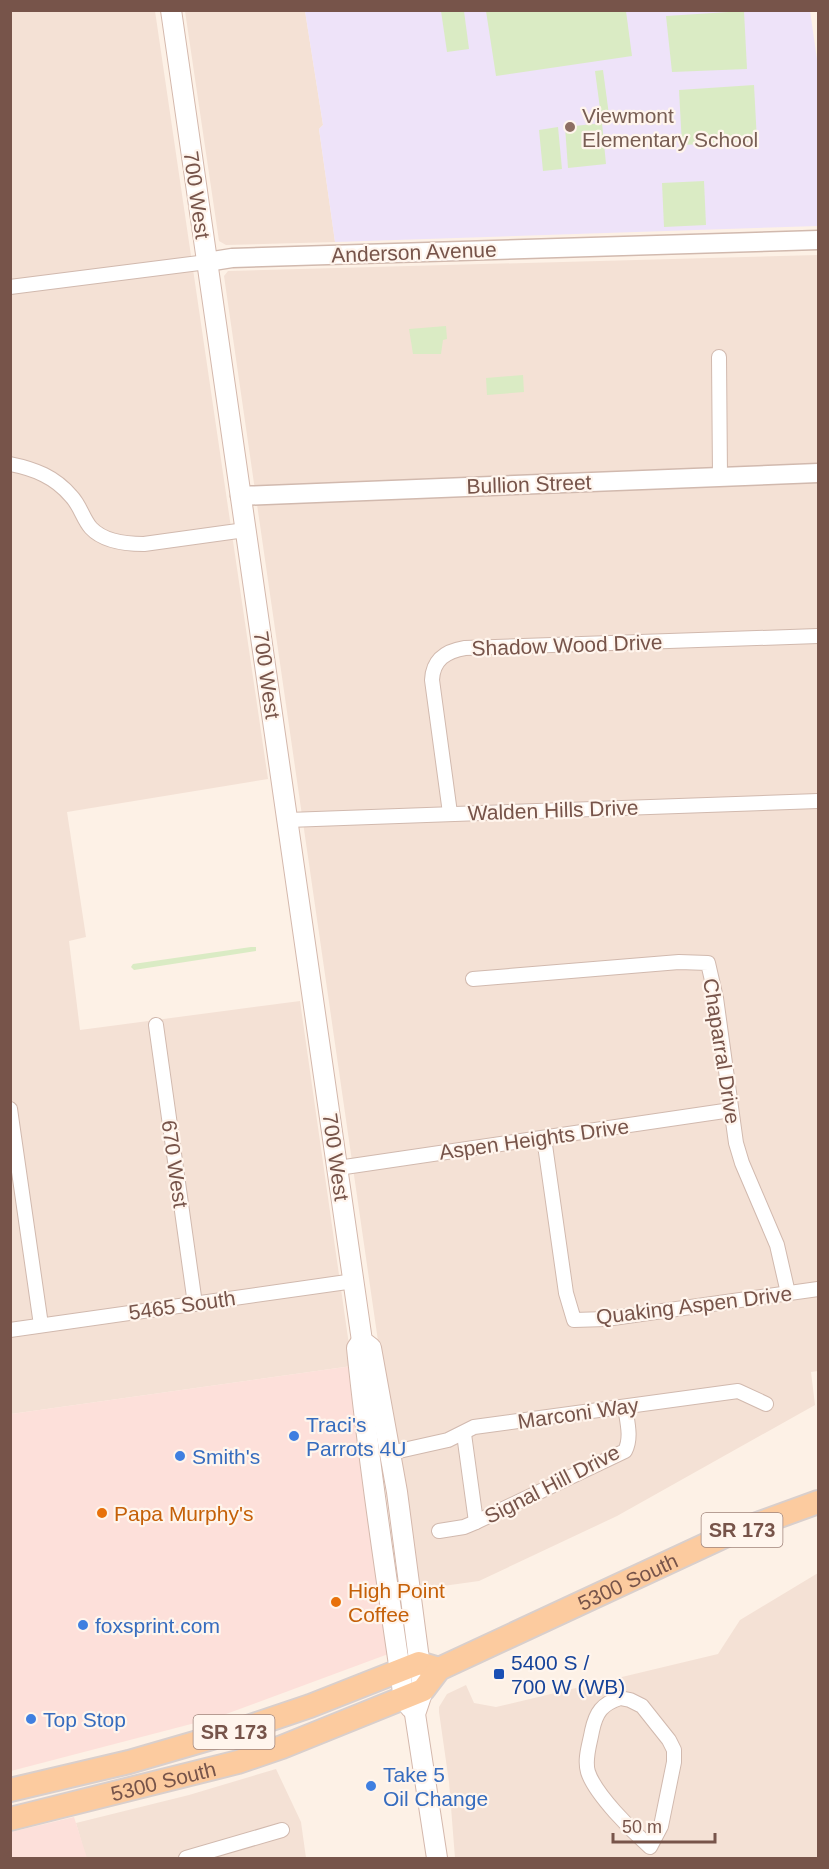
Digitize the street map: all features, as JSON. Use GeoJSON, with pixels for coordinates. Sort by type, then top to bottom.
{"type":"FeatureCollection","features":[{"type":"Feature","properties":{"kind":"main road","name":"700 West"},"geometry":{"type":"LineString","coordinates":[[171,10],[354,1281],[362,1341],[357,1348],[363,1401],[419,1667]]}},
{"type":"Feature","properties":{"kind":"main road","name":"700 West"},"geometry":{"type":"LineString","coordinates":[[362,1341],[371,1348],[397,1492],[419,1667]]}},
{"type":"Feature","properties":{"kind":"main road","name":"5300 South"},"geometry":{"type":"LineString","coordinates":[[10,1790],[129,1762],[236,1731],[310,1706],[419,1667],[727,1535],[819,1502]]}},
{"type":"Feature","properties":{"kind":"main road","name":"5300 South"},"geometry":{"type":"LineString","coordinates":[[10,1819],[238,1762],[414,1701],[419,1667]]}},
{"type":"Feature","properties":{"kind":"main road"},"geometry":{"type":"LineString","coordinates":[[419,1667],[414,1701],[437,1858]]}},
{"type":"Feature","properties":{"kind":"street","name":"Anderson Avenue"},"geometry":{"type":"LineString","coordinates":[[11,282],[231,258],[819,240]]}},
{"type":"Feature","properties":{"kind":"street"},"geometry":{"type":"LineString","coordinates":[[719,357],[720,477]]}},
{"type":"Feature","properties":{"kind":"street"},"geometry":{"type":"LineString","coordinates":[[10,464],[45,474],[60,484],[73,498],[91,528],[113,541],[144,544],[245,530]]}},
{"type":"Feature","properties":{"kind":"street","name":"Bullion Street"},"geometry":{"type":"LineString","coordinates":[[240,496],[819,473]]}},
{"type":"Feature","properties":{"kind":"street","name":"Shadow Wood Drive"},"geometry":{"type":"LineString","coordinates":[[450,813],[432,680],[435,666],[447,653],[465,648],[819,636]]}},
{"type":"Feature","properties":{"kind":"street","name":"Walden Hills Drive"},"geometry":{"type":"LineString","coordinates":[[288,820],[819,801]]}},
{"type":"Feature","properties":{"kind":"street","name":"Chaparral Drive"},"geometry":{"type":"LineString","coordinates":[[473,980],[679,962],[708,963],[716,998],[736,1143],[742,1163],[777,1245],[788,1293]]}},
{"type":"Feature","properties":{"kind":"street","name":"670 West"},"geometry":{"type":"LineString","coordinates":[[156,1025],[195,1304]]}},
{"type":"Feature","properties":{"kind":"street"},"geometry":{"type":"LineString","coordinates":[[10,1109],[41,1325]]}},
{"type":"Feature","properties":{"kind":"street","name":"Aspen Heights Drive"},"geometry":{"type":"LineString","coordinates":[[338,1168],[731,1110]]}},
{"type":"Feature","properties":{"kind":"street","name":"Quaking Aspen Drive"},"geometry":{"type":"LineString","coordinates":[[544,1138],[566,1293],[574,1320],[606,1319],[819,1289]]}},
{"type":"Feature","properties":{"kind":"street","name":"5465 South"},"geometry":{"type":"LineString","coordinates":[[10,1330],[354,1281]]}},
{"type":"Feature","properties":{"kind":"street","name":"Marconi Way"},"geometry":{"type":"LineString","coordinates":[[390,1453],[440,1442],[464,1434],[474,1427],[738,1390],[766,1404]]}},
{"type":"Feature","properties":{"kind":"street","name":"Signal Hill Drive"},"geometry":{"type":"LineString","coordinates":[[438,1531],[464,1527],[476,1522],[625,1451],[629,1444],[629,1435],[625,1407]]}},
{"type":"Feature","properties":{"kind":"street"},"geometry":{"type":"LineString","coordinates":[[464,1434],[476,1522]]}},
{"type":"Feature","properties":{"kind":"street"},"geometry":{"type":"LineString","coordinates":[[620,1698],[642,1706],[669,1740],[674,1750],[675,1762],[661,1826],[651,1853],[596,1787],[588,1772],[587,1762],[595,1715],[609,1702],[620,1698]]}},
{"type":"Feature","properties":{"kind":"street"},"geometry":{"type":"LineString","coordinates":[[186,1858],[282,1830]]}},
{"type":"Feature","properties":{"kind":"shaded area"},"geometry":{"type":"Polygon","coordinates":[[[10,11],[155,11],[268,779],[67,812],[86,937],[69,941],[80,1030],[300,1001],[352,1366],[11,1414],[10,11]]]}},
{"type":"Feature","properties":{"kind":"shaded area"},"geometry":{"type":"Polygon","coordinates":[[[185,11],[305,11],[323,125],[319,129],[335,242],[226,245],[219,241],[185,11]]]}},
{"type":"Feature","properties":{"kind":"shaded area","name":"Viewmont Elementary School"},"geometry":{"type":"Polygon","coordinates":[[[305,11],[810,11],[818,66],[818,226],[335,242],[319,129],[323,125],[305,11]]]}},
{"type":"Feature","properties":{"kind":"shaded area"},"geometry":{"type":"Polygon","coordinates":[[[818,255],[818,1371],[811,1372],[815,1405],[617,1516],[479,1581],[414,1590],[224,276],[228,271],[818,255]]]}},
{"type":"Feature","properties":{"kind":"shaded area"},"geometry":{"type":"Polygon","coordinates":[[[352,1366],[391,1653],[218,1717],[11,1771],[11,1414],[352,1366]]]}},
{"type":"Feature","properties":{"kind":"shaded area"},"geometry":{"type":"Polygon","coordinates":[[[818,1573],[818,1858],[455,1858],[449,1782],[439,1712],[439,1707],[447,1694],[466,1685],[474,1703],[496,1707],[718,1654],[740,1620],[818,1573]]]}},
{"type":"Feature","properties":{"kind":"shaded area"},"geometry":{"type":"Polygon","coordinates":[[[276,1769],[301,1822],[306,1858],[86,1858],[76,1823],[189,1795],[276,1769]]]}},
{"type":"Feature","properties":{"kind":"shaded area"},"geometry":{"type":"Polygon","coordinates":[[[74,1817],[87,1858],[11,1858],[11,1832],[74,1817]]]}},
{"type":"Feature","properties":{"kind":"green space"},"geometry":{"type":"Polygon","coordinates":[[[441,11],[464,11],[469,49],[447,52],[441,11]]]}},
{"type":"Feature","properties":{"kind":"green space"},"geometry":{"type":"Polygon","coordinates":[[[486,11],[626,11],[632,56],[496,76],[486,11]]]}},
{"type":"Feature","properties":{"kind":"green space"},"geometry":{"type":"Polygon","coordinates":[[[744,11],[747,69],[672,72],[666,16],[744,11]]]}},
{"type":"Feature","properties":{"kind":"green space"},"geometry":{"type":"Polygon","coordinates":[[[603,70],[609,115],[601,116],[595,71],[603,70]]]}},
{"type":"Feature","properties":{"kind":"green space"},"geometry":{"type":"Polygon","coordinates":[[[754,85],[757,141],[682,145],[679,90],[754,85]]]}},
{"type":"Feature","properties":{"kind":"green space"},"geometry":{"type":"Polygon","coordinates":[[[602,123],[606,164],[568,168],[565,127],[602,123]]]}},
{"type":"Feature","properties":{"kind":"green space"},"geometry":{"type":"Polygon","coordinates":[[[558,127],[562,169],[543,171],[539,130],[558,127]]]}},
{"type":"Feature","properties":{"kind":"green space"},"geometry":{"type":"Polygon","coordinates":[[[704,181],[706,225],[664,227],[662,183],[704,181]]]}},
{"type":"Feature","properties":{"kind":"green space"},"geometry":{"type":"Polygon","coordinates":[[[446,326],[447,339],[443,340],[441,354],[413,354],[409,329],[446,326]]]}},
{"type":"Feature","properties":{"kind":"green space"},"geometry":{"type":"Polygon","coordinates":[[[523,375],[524,392],[487,395],[486,378],[523,375]]]}},
{"type":"Feature","properties":{"kind":"green space"},"geometry":{"type":"Polygon","coordinates":[[[256,947],[256,951],[134,970],[131,967],[133,964],[256,947]]]}},
{"type":"Feature","properties":{"kind":"place","name":"Viewmont Elementary School"},"geometry":{"type":"Point","coordinates":[570,127]}},
{"type":"Feature","properties":{"kind":"place","name":"Traci's Parrots 4U"},"geometry":{"type":"Point","coordinates":[294,1436]}},
{"type":"Feature","properties":{"kind":"place","name":"Smith's"},"geometry":{"type":"Point","coordinates":[180,1456]}},
{"type":"Feature","properties":{"kind":"place","name":"Papa Murphy's"},"geometry":{"type":"Point","coordinates":[102,1513]}},
{"type":"Feature","properties":{"kind":"place","name":"High Point Coffee"},"geometry":{"type":"Point","coordinates":[336,1602]}},
{"type":"Feature","properties":{"kind":"place","name":"foxsprint.com"},"geometry":{"type":"Point","coordinates":[83,1625]}},
{"type":"Feature","properties":{"kind":"place","name":"5400 S / 700 W (WB)"},"geometry":{"type":"Point","coordinates":[499,1674]}},
{"type":"Feature","properties":{"kind":"place","name":"Top Stop"},"geometry":{"type":"Point","coordinates":[31,1719]}},
{"type":"Feature","properties":{"kind":"place","name":"Take 5 Oil Change"},"geometry":{"type":"Point","coordinates":[371,1786]}}]}
